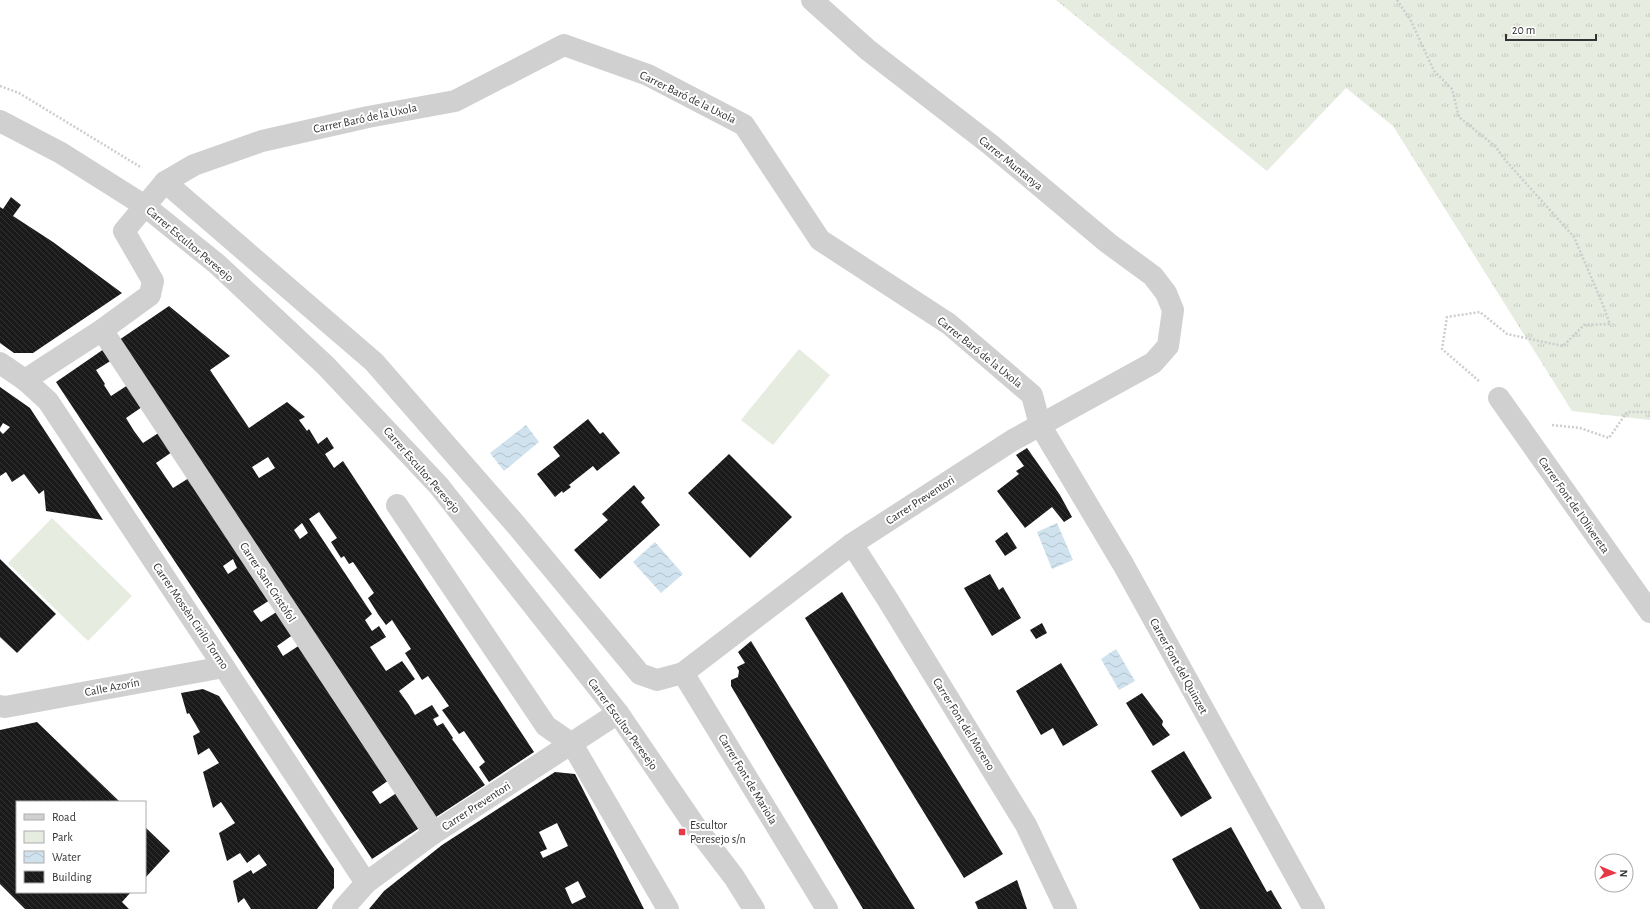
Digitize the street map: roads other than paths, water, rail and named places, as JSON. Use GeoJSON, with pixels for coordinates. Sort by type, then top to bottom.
{"type":"FeatureCollection","features":[{"type":"Feature","properties":{"kind":"street","name":"Carrer Muntanya"},"geometry":{"type":"LineString","coordinates":[[812,0],[868,50],[991,145],[1108,243],[1153,276],[1166,293],[1173,310],[1168,346]]}},
{"type":"Feature","properties":{"kind":"street","name":"Carrer Baró de la Uxola"},"geometry":{"type":"LineString","coordinates":[[102,330],[150,295],[153,281],[124,231],[165,182],[194,165],[262,141],[368,117],[455,101],[564,46],[648,75],[744,125],[820,240],[949,324],[1032,395],[1040,425]]}},
{"type":"Feature","properties":{"kind":"street","name":"Carrer Escultor Peresejo"},"geometry":{"type":"LineString","coordinates":[[0,121],[61,153],[145,206],[223,270],[326,366],[377,419],[439,486],[618,713],[695,826],[734,877],[754,909]]}},
{"type":"Feature","properties":{"kind":"street"},"geometry":{"type":"LineString","coordinates":[[165,182],[374,362],[517,526],[640,674],[657,680],[683,673]]}},
{"type":"Feature","properties":{"kind":"street"},"geometry":{"type":"LineString","coordinates":[[25,380],[102,330]]}},
{"type":"Feature","properties":{"kind":"street","name":"Carrer Sant Cristòfol"},"geometry":{"type":"LineString","coordinates":[[102,330],[434,833]]}},
{"type":"Feature","properties":{"kind":"street","name":"Carrer Preventori"},"geometry":{"type":"LineString","coordinates":[[683,673],[852,544],[1013,440],[1153,363],[1168,346]]}},
{"type":"Feature","properties":{"kind":"street","name":"Carrer Mossèn Cirilo Tormo"},"geometry":{"type":"LineString","coordinates":[[0,363],[25,380],[48,401],[366,883]]}},
{"type":"Feature","properties":{"kind":"street","name":"Carrer Font de l'Olivereta"},"geometry":{"type":"LineString","coordinates":[[1499,398],[1650,612]]}},
{"type":"Feature","properties":{"kind":"street","name":"Carrer Font del Quinzet"},"geometry":{"type":"LineString","coordinates":[[1040,425],[1123,564],[1314,909]]}},
{"type":"Feature","properties":{"kind":"street"},"geometry":{"type":"LineString","coordinates":[[397,505],[546,726],[572,744],[668,909]]}},
{"type":"Feature","properties":{"kind":"street","name":"Carrer Font del Moreno"},"geometry":{"type":"LineString","coordinates":[[852,544],[968,729],[1026,825],[1066,909]]}},
{"type":"Feature","properties":{"kind":"street","name":"Calle Azorín"},"geometry":{"type":"LineString","coordinates":[[0,706],[5,708],[224,666]]}},
{"type":"Feature","properties":{"kind":"street","name":"Carrer Font de Mariola"},"geometry":{"type":"LineString","coordinates":[[683,673],[827,909]]}},
{"type":"Feature","properties":{"kind":"street","name":"Carrer Preventori"},"geometry":{"type":"LineString","coordinates":[[344,909],[366,883],[434,833],[618,713]]}},
{"type":"Feature","properties":{"kind":"water"},"geometry":{"type":"Polygon","coordinates":[[[526,425],[539,442],[504,471],[490,453],[526,425]]]}},
{"type":"Feature","properties":{"kind":"water"},"geometry":{"type":"Polygon","coordinates":[[[1057,523],[1073,560],[1052,569],[1037,532],[1057,523]]]}},
{"type":"Feature","properties":{"kind":"water"},"geometry":{"type":"Polygon","coordinates":[[[655,542],[683,574],[661,593],[633,562],[655,542]]]}},
{"type":"Feature","properties":{"kind":"water"},"geometry":{"type":"Polygon","coordinates":[[[1116,649],[1135,681],[1119,690],[1101,659],[1116,649]]]}},
{"type":"Feature","properties":{"kind":"place","name":"Escultor Peresejo s/n"},"geometry":{"type":"Point","coordinates":[682,832]}}]}
